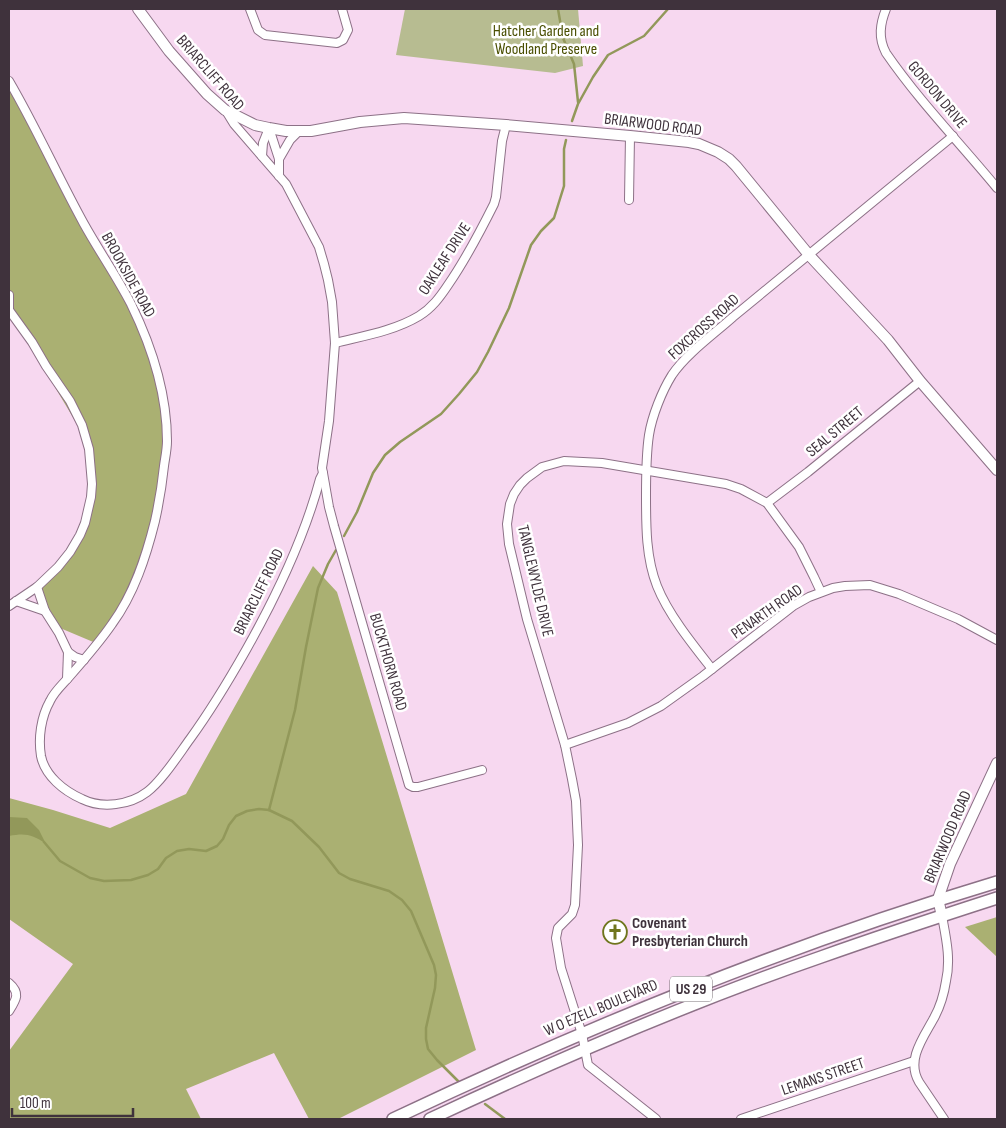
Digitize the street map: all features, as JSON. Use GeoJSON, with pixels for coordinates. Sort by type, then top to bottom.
{"type":"FeatureCollection","features":[{"type":"Feature","properties":{"kind":"main road","name":"W O EZELL BOULEVARD"},"geometry":{"type":"LineString","coordinates":[[393,1119],[518,1061],[720,977],[815,942],[997,882]]}},
{"type":"Feature","properties":{"kind":"main road","name":"W O EZELL BOULEVARD"},"geometry":{"type":"LineString","coordinates":[[430,1119],[585,1049],[714,997],[807,962],[997,898]]}},
{"type":"Feature","properties":{"kind":"street","name":"BRIARCLIFF ROAD"},"geometry":{"type":"LineString","coordinates":[[67,679],[50,700],[42,724],[41,755],[49,774],[56,782],[81,799],[99,804],[129,801],[148,792],[182,751],[206,717],[262,622],[281,584],[295,553],[323,473],[322,468],[329,421],[335,343],[332,302],[319,247],[290,191],[279,176],[234,124],[225,110],[185,70],[138,9]]}},
{"type":"Feature","properties":{"kind":"street"},"geometry":{"type":"LineString","coordinates":[[250,9],[256,26],[265,35],[336,42],[343,40],[348,30],[342,9]]}},
{"type":"Feature","properties":{"kind":"street","name":"GORDON DRIVE"},"geometry":{"type":"LineString","coordinates":[[886,9],[880,32],[883,46],[901,75],[997,188]]}},
{"type":"Feature","properties":{"kind":"street","name":"BROOKSIDE ROAD"},"geometry":{"type":"LineString","coordinates":[[9,80],[84,225],[130,302],[157,369],[164,402],[167,443],[162,490],[150,537],[134,584],[124,606],[111,625],[67,679]]}},
{"type":"Feature","properties":{"kind":"street","name":"BRIARWOOD ROAD"},"geometry":{"type":"LineString","coordinates":[[225,110],[255,125],[298,132],[382,119],[404,118],[630,136],[699,144],[718,152],[729,159],[809,255],[888,340],[997,470]]}},
{"type":"Feature","properties":{"kind":"street","name":"OAKLEAF DRIVE"},"geometry":{"type":"LineString","coordinates":[[335,343],[392,328],[411,320],[426,311],[439,298],[466,257],[494,204],[502,141],[506,125]]}},
{"type":"Feature","properties":{"kind":"street"},"geometry":{"type":"LineString","coordinates":[[262,156],[263,143],[269,128]]}},
{"type":"Feature","properties":{"kind":"street"},"geometry":{"type":"LineString","coordinates":[[269,128],[279,159],[279,176]]}},
{"type":"Feature","properties":{"kind":"street"},"geometry":{"type":"LineString","coordinates":[[279,159],[290,140],[298,132]]}},
{"type":"Feature","properties":{"kind":"street"},"geometry":{"type":"LineString","coordinates":[[629,200],[630,136]]}},
{"type":"Feature","properties":{"kind":"street","name":"FOXCROSS ROAD"},"geometry":{"type":"LineString","coordinates":[[712,669],[669,610],[658,588],[650,564],[646,527],[646,470],[649,435],[660,401],[679,366],[707,340],[953,136]]}},
{"type":"Feature","properties":{"kind":"street"},"geometry":{"type":"LineString","coordinates":[[9,295],[9,311],[32,342],[70,401],[82,425],[92,470],[90,504],[85,523],[70,552],[58,567],[37,587],[12,603]]}},
{"type":"Feature","properties":{"kind":"street","name":"SEAL STREET"},"geometry":{"type":"LineString","coordinates":[[767,503],[808,472],[920,380]]}},
{"type":"Feature","properties":{"kind":"street","name":"TANGLEWYLDE DRIVE"},"geometry":{"type":"LineString","coordinates":[[656,1119],[588,1064],[582,1034],[563,975],[556,938],[558,928],[569,918],[574,910],[578,845],[576,801],[565,745],[527,619],[509,544],[507,524],[510,504],[514,494],[527,478],[542,467],[564,461],[583,461],[726,484],[741,489],[767,503],[798,547],[821,592]]}},
{"type":"Feature","properties":{"kind":"street","name":"BUCKTHORN ROAD"},"geometry":{"type":"LineString","coordinates":[[323,473],[334,526],[409,784],[413,787],[418,787],[482,770]]}},
{"type":"Feature","properties":{"kind":"street","name":"PENARTH ROAD"},"geometry":{"type":"LineString","coordinates":[[565,745],[640,717],[667,702],[793,606],[821,592],[845,586],[870,585],[899,594],[968,624],[997,640]]}},
{"type":"Feature","properties":{"kind":"street"},"geometry":{"type":"LineString","coordinates":[[37,587],[45,611],[68,652],[67,679]]}},
{"type":"Feature","properties":{"kind":"street"},"geometry":{"type":"LineString","coordinates":[[12,603],[45,611]]}},
{"type":"Feature","properties":{"kind":"street"},"geometry":{"type":"LineString","coordinates":[[68,652],[84,660]]}},
{"type":"Feature","properties":{"kind":"street","name":"BRIARWOOD ROAD"},"geometry":{"type":"LineString","coordinates":[[914,1061],[923,1036],[939,1006],[947,981],[948,957],[938,900],[950,864],[997,762]]}},
{"type":"Feature","properties":{"kind":"street"},"geometry":{"type":"LineString","coordinates":[[9,983],[16,993],[15,1001],[9,1011]]}},
{"type":"Feature","properties":{"kind":"street"},"geometry":{"type":"LineString","coordinates":[[914,1061],[916,1077],[944,1119]]}},
{"type":"Feature","properties":{"kind":"street","name":"LEMANS STREET"},"geometry":{"type":"LineString","coordinates":[[741,1119],[914,1061]]}},
{"type":"Feature","properties":{"kind":"green space","name":"Hatcher Garden and Woodland Preserve"},"geometry":{"type":"Polygon","coordinates":[[[405,9],[578,9],[583,66],[555,73],[396,55],[405,9]]]}},
{"type":"Feature","properties":{"kind":"shaded area"},"geometry":{"type":"Polygon","coordinates":[[[9,82],[130,302],[157,369],[167,443],[157,513],[134,584],[98,644],[60,628],[37,587],[80,535],[92,484],[87,441],[9,310],[9,82]]]}},
{"type":"Feature","properties":{"kind":"shaded area"},"geometry":{"type":"Polygon","coordinates":[[[313,566],[337,592],[476,1050],[338,1119],[309,1119],[274,1053],[186,1089],[201,1119],[9,1119],[9,1051],[73,964],[9,919],[9,798],[110,828],[186,794],[313,566]]]}},
{"type":"Feature","properties":{"kind":"shaded area"},"geometry":{"type":"Polygon","coordinates":[[[9,817],[27,818],[39,830],[46,844],[28,835],[9,836],[9,817]]]}},
{"type":"Feature","properties":{"kind":"shaded area"},"geometry":{"type":"Polygon","coordinates":[[[997,917],[997,957],[965,927],[997,917]]]}},
{"type":"Feature","properties":{"kind":"waterway"},"geometry":{"type":"LineString","coordinates":[[558,9],[563,38],[574,64],[578,102]]}},
{"type":"Feature","properties":{"kind":"waterway"},"geometry":{"type":"LineString","coordinates":[[572,121],[578,104],[608,55],[644,36],[668,9]]}},
{"type":"Feature","properties":{"kind":"waterway"},"geometry":{"type":"LineString","coordinates":[[344,536],[357,512],[373,473],[385,455],[400,442],[441,414],[477,372],[509,308],[531,245],[554,218],[564,186],[564,149],[566,140]]}},
{"type":"Feature","properties":{"kind":"waterway"},"geometry":{"type":"LineString","coordinates":[[269,810],[295,710],[318,588],[336,550]]}},
{"type":"Feature","properties":{"kind":"waterway"},"geometry":{"type":"LineString","coordinates":[[44,842],[60,861],[90,878],[104,881],[131,880],[148,875],[158,869],[166,858],[177,851],[189,849],[206,851],[217,846],[236,816],[247,811],[269,810],[292,821],[319,847],[339,873],[350,879],[389,891],[402,900],[411,911],[434,965],[436,975],[426,1028],[428,1049],[458,1081]]}},
{"type":"Feature","properties":{"kind":"waterway"},"geometry":{"type":"LineString","coordinates":[[485,1104],[505,1119]]}},
{"type":"Feature","properties":{"kind":"place","name":"Covenant Presbyterian Church"},"geometry":{"type":"Point","coordinates":[615,932]}}]}
